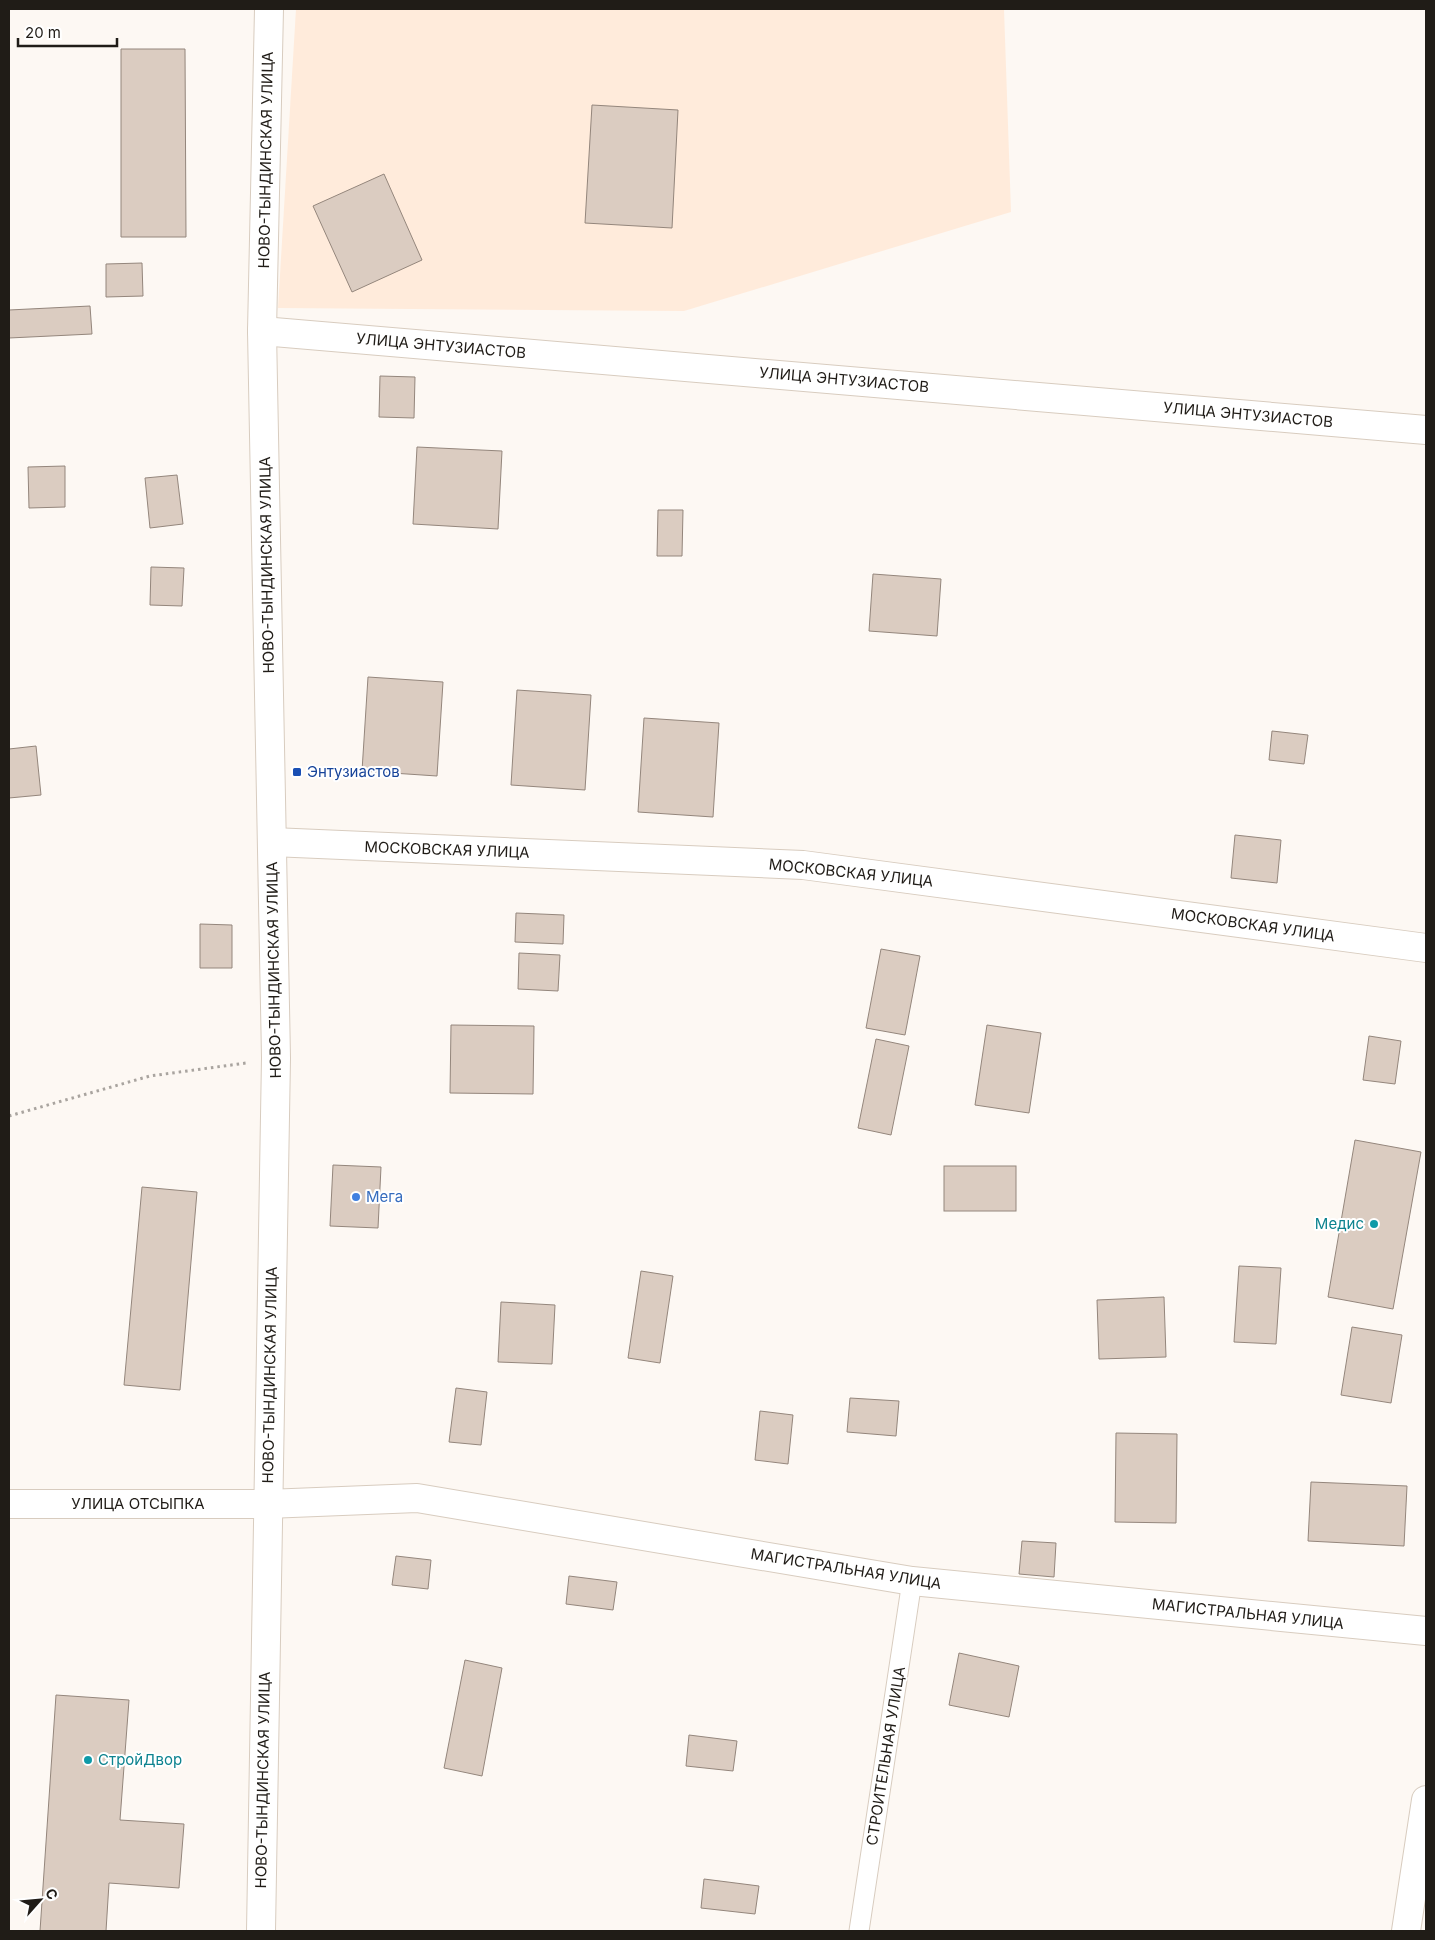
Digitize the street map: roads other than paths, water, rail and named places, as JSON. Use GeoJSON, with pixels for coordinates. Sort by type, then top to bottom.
{"type":"FeatureCollection","features":[{"type":"Feature","properties":{"kind":"street","name":"НОВО-ТЫНДИНСКАЯ УЛИЦА"},"geometry":{"type":"LineString","coordinates":[[261,1931],[276,1058],[262,331],[269,9]]}},
{"type":"Feature","properties":{"kind":"street","name":"УЛИЦА ЭНТУЗИАСТОВ"},"geometry":{"type":"LineString","coordinates":[[262,331],[1426,430]]}},
{"type":"Feature","properties":{"kind":"street","name":"МОСКОВСКАЯ УЛИЦА"},"geometry":{"type":"LineString","coordinates":[[272,842],[803,865],[1426,948]]}},
{"type":"Feature","properties":{"kind":"street","name":"МАГИСТРАЛЬНАЯ УЛИЦА"},"geometry":{"type":"LineString","coordinates":[[267,1504],[416,1498],[912,1581],[1426,1631]]}},
{"type":"Feature","properties":{"kind":"street","name":"УЛИЦА ОТСЫПКА"},"geometry":{"type":"LineString","coordinates":[[9,1504],[267,1504]]}},
{"type":"Feature","properties":{"kind":"street"},"geometry":{"type":"LineString","coordinates":[[1406,1931],[1426,1800]]}},
{"type":"Feature","properties":{"kind":"lane","name":"СТРОИТЕЛЬНАЯ УЛИЦА"},"geometry":{"type":"LineString","coordinates":[[859,1931],[912,1581]]}},
{"type":"Feature","properties":{"kind":"place","name":"Энтузиастов"},"geometry":{"type":"Point","coordinates":[297,772]}},
{"type":"Feature","properties":{"kind":"place","name":"Мега"},"geometry":{"type":"Point","coordinates":[356,1197]}},
{"type":"Feature","properties":{"kind":"place","name":"Медис"},"geometry":{"type":"Point","coordinates":[1374,1224]}},
{"type":"Feature","properties":{"kind":"place","name":"СтройДвор"},"geometry":{"type":"Point","coordinates":[88,1760]}}]}
